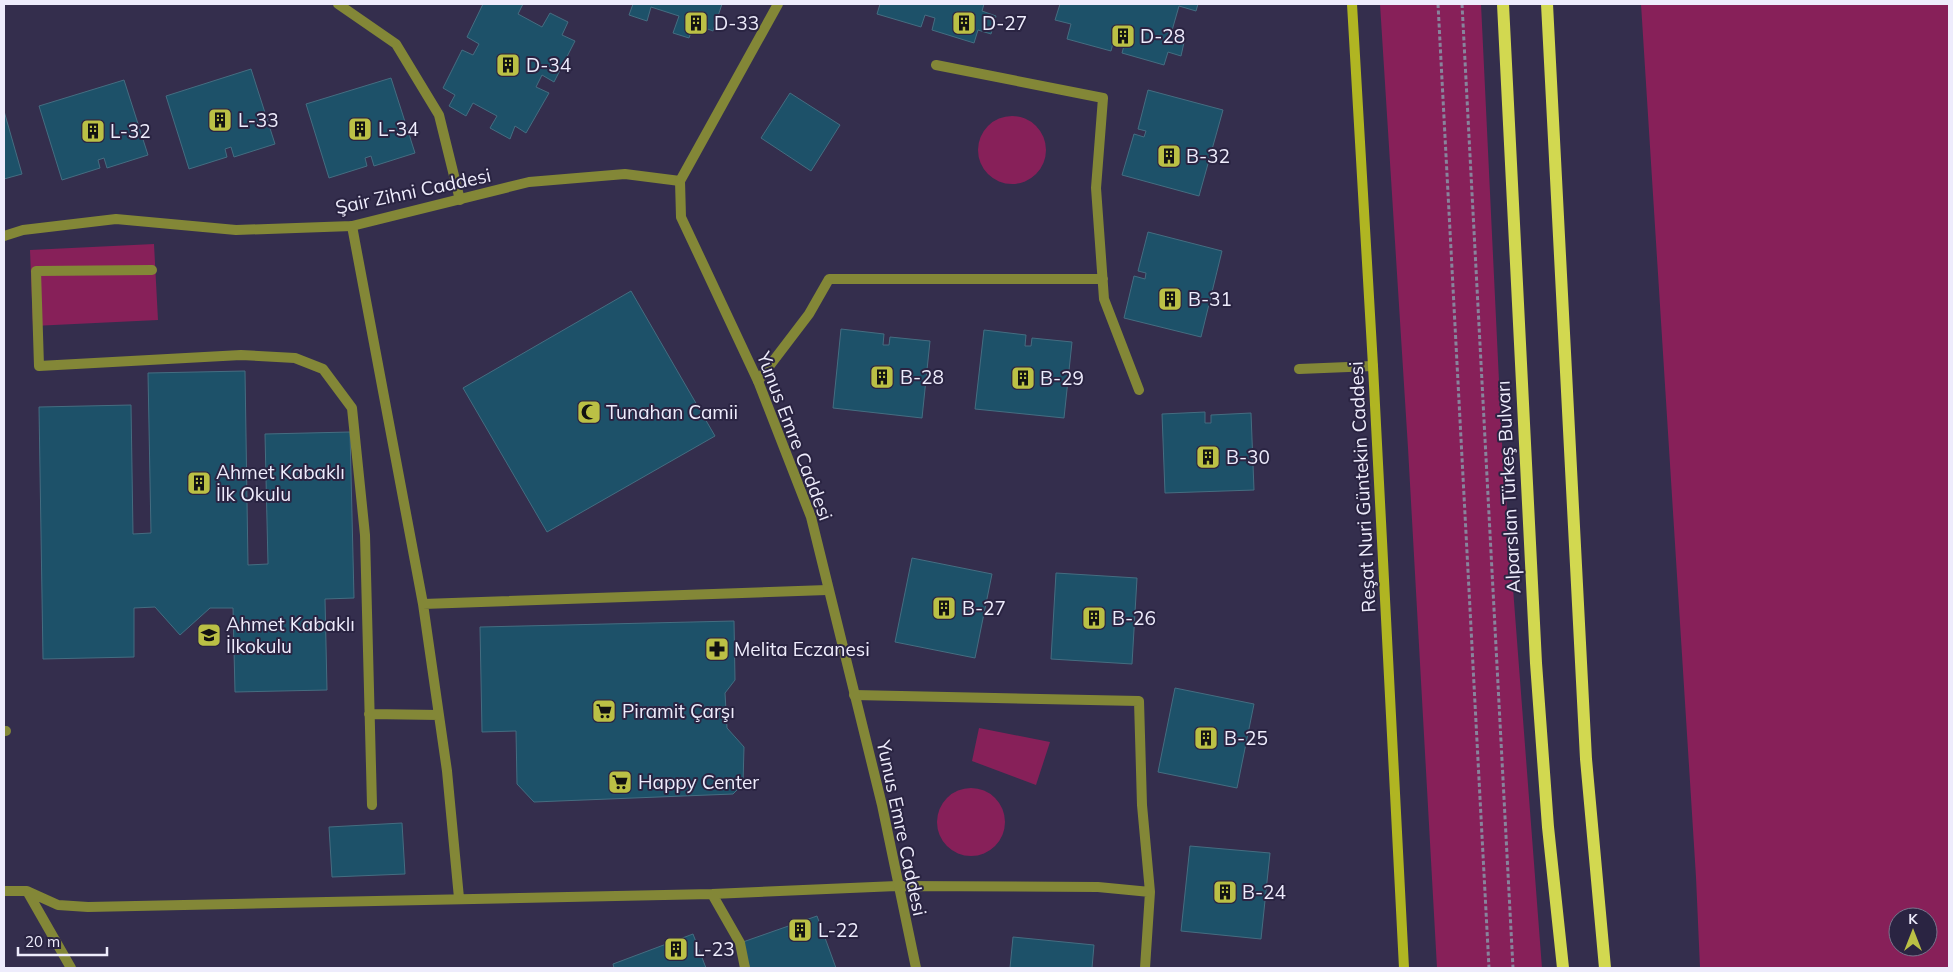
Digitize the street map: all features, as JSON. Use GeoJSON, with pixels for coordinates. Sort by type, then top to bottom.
{"type":"FeatureCollection","features":[{"type":"Feature","properties":{"kind":"main road","name":"Reşat Nuri Güntekin Caddesi"},"geometry":{"type":"LineString","coordinates":[[1352,4],[1404,968]]}},
{"type":"Feature","properties":{"kind":"main road","name":"Alparslan Türkeş Bulvarı"},"geometry":{"type":"LineString","coordinates":[[1502,4],[1536,663],[1548,827],[1562,968]]}},
{"type":"Feature","properties":{"kind":"main road"},"geometry":{"type":"LineString","coordinates":[[1547,4],[1586,759],[1605,968]]}},
{"type":"Feature","properties":{"kind":"street"},"geometry":{"type":"LineString","coordinates":[[338,4],[396,44],[439,115],[460,200]]}},
{"type":"Feature","properties":{"kind":"street"},"geometry":{"type":"LineString","coordinates":[[680,181],[778,4]]}},
{"type":"Feature","properties":{"kind":"street"},"geometry":{"type":"LineString","coordinates":[[936,65],[1103,98],[1096,188],[1104,299],[1139,390]]}},
{"type":"Feature","properties":{"kind":"street","name":"Şair Zihni Caddesi"},"geometry":{"type":"LineString","coordinates":[[4,236],[23,230],[116,219],[236,230],[352,226],[529,182],[615,175],[680,181]]}},
{"type":"Feature","properties":{"kind":"street","name":"Yunus Emre Caddesi"},"geometry":{"type":"LineString","coordinates":[[680,181],[681,217],[758,381],[811,517],[827,590],[882,806],[897,886],[916,968]]}},
{"type":"Feature","properties":{"kind":"street"},"geometry":{"type":"LineString","coordinates":[[352,226],[423,604],[439,716],[459,898]]}},
{"type":"Feature","properties":{"kind":"street"},"geometry":{"type":"LineString","coordinates":[[152,270],[36,272],[38,366],[241,354],[296,358],[323,369],[352,408],[365,535],[372,805]]}},
{"type":"Feature","properties":{"kind":"street"},"geometry":{"type":"LineString","coordinates":[[758,381],[809,314],[830,279],[1103,279]]}},
{"type":"Feature","properties":{"kind":"street"},"geometry":{"type":"LineString","coordinates":[[1299,369],[1373,366]]}},
{"type":"Feature","properties":{"kind":"street"},"geometry":{"type":"LineString","coordinates":[[423,604],[827,590]]}},
{"type":"Feature","properties":{"kind":"street"},"geometry":{"type":"LineString","coordinates":[[854,695],[1139,701],[1142,805],[1150,892],[1145,968]]}},
{"type":"Feature","properties":{"kind":"street"},"geometry":{"type":"LineString","coordinates":[[370,714],[439,716]]}},
{"type":"Feature","properties":{"kind":"street"},"geometry":{"type":"LineString","coordinates":[[4,892],[27,891],[58,905],[88,907],[712,894],[897,886],[1098,886],[1150,892]]}},
{"type":"Feature","properties":{"kind":"street"},"geometry":{"type":"LineString","coordinates":[[27,891],[71,968]]}},
{"type":"Feature","properties":{"kind":"street"},"geometry":{"type":"LineString","coordinates":[[712,894],[740,943],[745,968]]}},
{"type":"Feature","properties":{"kind":"path"},"geometry":{"type":"LineString","coordinates":[[1438,4],[1489,968]]}},
{"type":"Feature","properties":{"kind":"path"},"geometry":{"type":"LineString","coordinates":[[1462,4],[1513,968]]}},
{"type":"Feature","properties":{"kind":"shaded area"},"geometry":{"type":"Polygon","coordinates":[[[1380,4],[1481,4],[1502,444],[1542,968],[1437,968],[1408,448],[1380,4]]]}},
{"type":"Feature","properties":{"kind":"shaded area"},"geometry":{"type":"Polygon","coordinates":[[[1641,4],[1949,4],[1949,968],[1700,968],[1696,877],[1641,4]]]}},
{"type":"Feature","properties":{"kind":"shaded area"},"geometry":{"type":"Polygon","coordinates":[[[1012,116],[1025,119],[1036,126],[1043,137],[1046,150],[1043,163],[1036,174],[1025,181],[1012,184],[999,181],[988,174],[981,163],[978,150],[981,137],[988,126],[999,119],[1012,116]]]}},
{"type":"Feature","properties":{"kind":"shaded area"},"geometry":{"type":"Polygon","coordinates":[[[154,244],[158,320],[33,326],[30,250],[154,244]]]}},
{"type":"Feature","properties":{"kind":"shaded area"},"geometry":{"type":"Polygon","coordinates":[[[979,728],[1050,742],[1036,785],[972,761],[979,728]]]}},
{"type":"Feature","properties":{"kind":"shaded area"},"geometry":{"type":"Polygon","coordinates":[[[971,788],[984,791],[995,798],[1002,809],[1005,822],[1002,835],[995,846],[984,853],[971,856],[958,853],[947,846],[940,835],[937,822],[940,809],[947,798],[958,791],[971,788]]]}},
{"type":"Feature","properties":{"kind":"building","name":"D-34"},"geometry":{"type":"Polygon","coordinates":[[[483,4],[523,4],[518,14],[542,27],[550,13],[568,22],[562,35],[575,41],[554,82],[542,75],[536,87],[549,93],[526,133],[515,126],[510,139],[490,128],[497,116],[473,103],[466,116],[449,106],[455,95],[443,88],[462,50],[473,55],[479,44],[467,37],[483,4]]]}},
{"type":"Feature","properties":{"kind":"building","name":"D-33"},"geometry":{"type":"Polygon","coordinates":[[[633,4],[722,4],[713,31],[694,24],[689,38],[673,33],[679,16],[651,7],[647,21],[629,15],[633,4]]]}},
{"type":"Feature","properties":{"kind":"building","name":"D-27"},"geometry":{"type":"Polygon","coordinates":[[[880,4],[984,4],[982,11],[996,16],[991,34],[978,30],[974,43],[932,30],[935,18],[925,15],[921,27],[877,14],[880,4]]]}},
{"type":"Feature","properties":{"kind":"building","name":"D-28"},"geometry":{"type":"Polygon","coordinates":[[[1060,4],[1198,4],[1196,11],[1179,6],[1171,34],[1185,38],[1181,56],[1168,52],[1164,65],[1122,53],[1125,42],[1114,39],[1111,51],[1067,39],[1071,24],[1055,20],[1060,4]]]}},
{"type":"Feature","properties":{"kind":"building","name":"L-33"},"geometry":{"type":"Polygon","coordinates":[[[251,69],[275,144],[234,157],[231,147],[225,149],[227,157],[189,169],[166,96],[251,69]]]}},
{"type":"Feature","properties":{"kind":"building","name":"L-34"},"geometry":{"type":"Polygon","coordinates":[[[391,78],[415,153],[374,166],[371,156],[365,158],[367,166],[329,178],[306,104],[391,78]]]}},
{"type":"Feature","properties":{"kind":"building","name":"L-32"},"geometry":{"type":"Polygon","coordinates":[[[124,80],[148,155],[107,168],[104,158],[98,160],[100,168],[62,180],[39,106],[124,80]]]}},
{"type":"Feature","properties":{"kind":"building","name":"B-32"},"geometry":{"type":"Polygon","coordinates":[[[1148,90],[1223,110],[1199,196],[1122,175],[1134,134],[1144,137],[1146,131],[1138,129],[1148,90]]]}},
{"type":"Feature","properties":{"kind":"building"},"geometry":{"type":"Polygon","coordinates":[[[790,93],[840,125],[811,171],[761,138],[790,93]]]}},
{"type":"Feature","properties":{"kind":"building"},"geometry":{"type":"Polygon","coordinates":[[[4,111],[22,174],[4,179],[4,111]]]}},
{"type":"Feature","properties":{"kind":"building","name":"B-31"},"geometry":{"type":"Polygon","coordinates":[[[1148,232],[1222,251],[1201,337],[1124,318],[1134,276],[1145,279],[1146,273],[1138,271],[1148,232]]]}},
{"type":"Feature","properties":{"kind":"building","name":"Tunahan Camii"},"geometry":{"type":"Polygon","coordinates":[[[631,291],[715,436],[547,532],[463,388],[631,291]]]}},
{"type":"Feature","properties":{"kind":"building","name":"B-28"},"geometry":{"type":"Polygon","coordinates":[[[841,329],[884,334],[883,345],[889,345],[890,337],[930,341],[922,418],[833,408],[841,329]]]}},
{"type":"Feature","properties":{"kind":"building","name":"B-29"},"geometry":{"type":"Polygon","coordinates":[[[984,330],[1026,335],[1025,346],[1031,346],[1032,338],[1072,342],[1064,418],[975,409],[984,330]]]}},
{"type":"Feature","properties":{"kind":"building","name":"Ahmet Kabaklı İlk Okulu"},"geometry":{"type":"Polygon","coordinates":[[[245,371],[248,565],[268,564],[265,434],[350,432],[354,598],[325,599],[327,690],[235,692],[233,608],[210,608],[180,635],[155,607],[134,608],[134,657],[43,659],[39,407],[131,405],[133,534],[151,533],[148,373],[245,371]]]}},
{"type":"Feature","properties":{"kind":"building","name":"B-30"},"geometry":{"type":"Polygon","coordinates":[[[1205,412],[1205,423],[1211,423],[1211,415],[1251,413],[1254,490],[1165,493],[1162,414],[1205,412]]]}},
{"type":"Feature","properties":{"kind":"building","name":"B-27"},"geometry":{"type":"Polygon","coordinates":[[[912,558],[992,574],[975,658],[895,642],[912,558]]]}},
{"type":"Feature","properties":{"kind":"building","name":"B-26"},"geometry":{"type":"Polygon","coordinates":[[[1056,573],[1137,578],[1132,664],[1051,659],[1056,573]]]}},
{"type":"Feature","properties":{"kind":"building","name":"Piramit Çarşı"},"geometry":{"type":"Polygon","coordinates":[[[734,621],[735,680],[725,693],[727,728],[744,747],[743,784],[733,794],[534,802],[517,784],[516,731],[482,732],[480,627],[734,621]]]}},
{"type":"Feature","properties":{"kind":"building","name":"B-25"},"geometry":{"type":"Polygon","coordinates":[[[1175,688],[1254,704],[1237,788],[1158,772],[1175,688]]]}},
{"type":"Feature","properties":{"kind":"building"},"geometry":{"type":"Polygon","coordinates":[[[402,823],[405,874],[332,877],[329,827],[402,823]]]}},
{"type":"Feature","properties":{"kind":"building","name":"B-24"},"geometry":{"type":"Polygon","coordinates":[[[1190,846],[1270,853],[1261,939],[1181,931],[1190,846]]]}},
{"type":"Feature","properties":{"kind":"building","name":"L-22"},"geometry":{"type":"Polygon","coordinates":[[[817,916],[836,968],[750,968],[740,943],[817,916]]]}},
{"type":"Feature","properties":{"kind":"building","name":"L-23"},"geometry":{"type":"Polygon","coordinates":[[[693,934],[706,968],[614,968],[613,964],[693,934]]]}},
{"type":"Feature","properties":{"kind":"building"},"geometry":{"type":"Polygon","coordinates":[[[1013,937],[1094,945],[1092,968],[1010,968],[1013,937]]]}},
{"type":"Feature","properties":{"kind":"place","name":"D-33"},"geometry":{"type":"Point","coordinates":[696,23]}},
{"type":"Feature","properties":{"kind":"place","name":"D-27"},"geometry":{"type":"Point","coordinates":[964,23]}},
{"type":"Feature","properties":{"kind":"place","name":"D-28"},"geometry":{"type":"Point","coordinates":[1123,36]}},
{"type":"Feature","properties":{"kind":"place","name":"D-34"},"geometry":{"type":"Point","coordinates":[508,65]}},
{"type":"Feature","properties":{"kind":"place","name":"L-33"},"geometry":{"type":"Point","coordinates":[220,120]}},
{"type":"Feature","properties":{"kind":"place","name":"L-34"},"geometry":{"type":"Point","coordinates":[360,129]}},
{"type":"Feature","properties":{"kind":"place","name":"L-32"},"geometry":{"type":"Point","coordinates":[93,131]}},
{"type":"Feature","properties":{"kind":"place","name":"B-32"},"geometry":{"type":"Point","coordinates":[1169,156]}},
{"type":"Feature","properties":{"kind":"place","name":"B-31"},"geometry":{"type":"Point","coordinates":[1170,299]}},
{"type":"Feature","properties":{"kind":"place","name":"B-28"},"geometry":{"type":"Point","coordinates":[882,377]}},
{"type":"Feature","properties":{"kind":"place","name":"B-29"},"geometry":{"type":"Point","coordinates":[1023,378]}},
{"type":"Feature","properties":{"kind":"place","name":"Tunahan Camii"},"geometry":{"type":"Point","coordinates":[589,412]}},
{"type":"Feature","properties":{"kind":"place","name":"B-30"},"geometry":{"type":"Point","coordinates":[1208,457]}},
{"type":"Feature","properties":{"kind":"place","name":"Ahmet Kabaklı İlk Okulu"},"geometry":{"type":"Point","coordinates":[199,483]}},
{"type":"Feature","properties":{"kind":"place","name":"B-27"},"geometry":{"type":"Point","coordinates":[944,608]}},
{"type":"Feature","properties":{"kind":"place","name":"B-26"},"geometry":{"type":"Point","coordinates":[1094,618]}},
{"type":"Feature","properties":{"kind":"place","name":"Ahmet Kabaklı İlkokulu"},"geometry":{"type":"Point","coordinates":[209,635]}},
{"type":"Feature","properties":{"kind":"place","name":"Melita Eczanesi"},"geometry":{"type":"Point","coordinates":[717,649]}},
{"type":"Feature","properties":{"kind":"place","name":"Piramit Çarşı"},"geometry":{"type":"Point","coordinates":[604,711]}},
{"type":"Feature","properties":{"kind":"place","name":"B-25"},"geometry":{"type":"Point","coordinates":[1206,738]}},
{"type":"Feature","properties":{"kind":"place","name":"Happy Center"},"geometry":{"type":"Point","coordinates":[620,782]}},
{"type":"Feature","properties":{"kind":"place","name":"B-24"},"geometry":{"type":"Point","coordinates":[1225,892]}},
{"type":"Feature","properties":{"kind":"place","name":"L-22"},"geometry":{"type":"Point","coordinates":[800,930]}},
{"type":"Feature","properties":{"kind":"place","name":"L-23"},"geometry":{"type":"Point","coordinates":[676,949]}}]}
